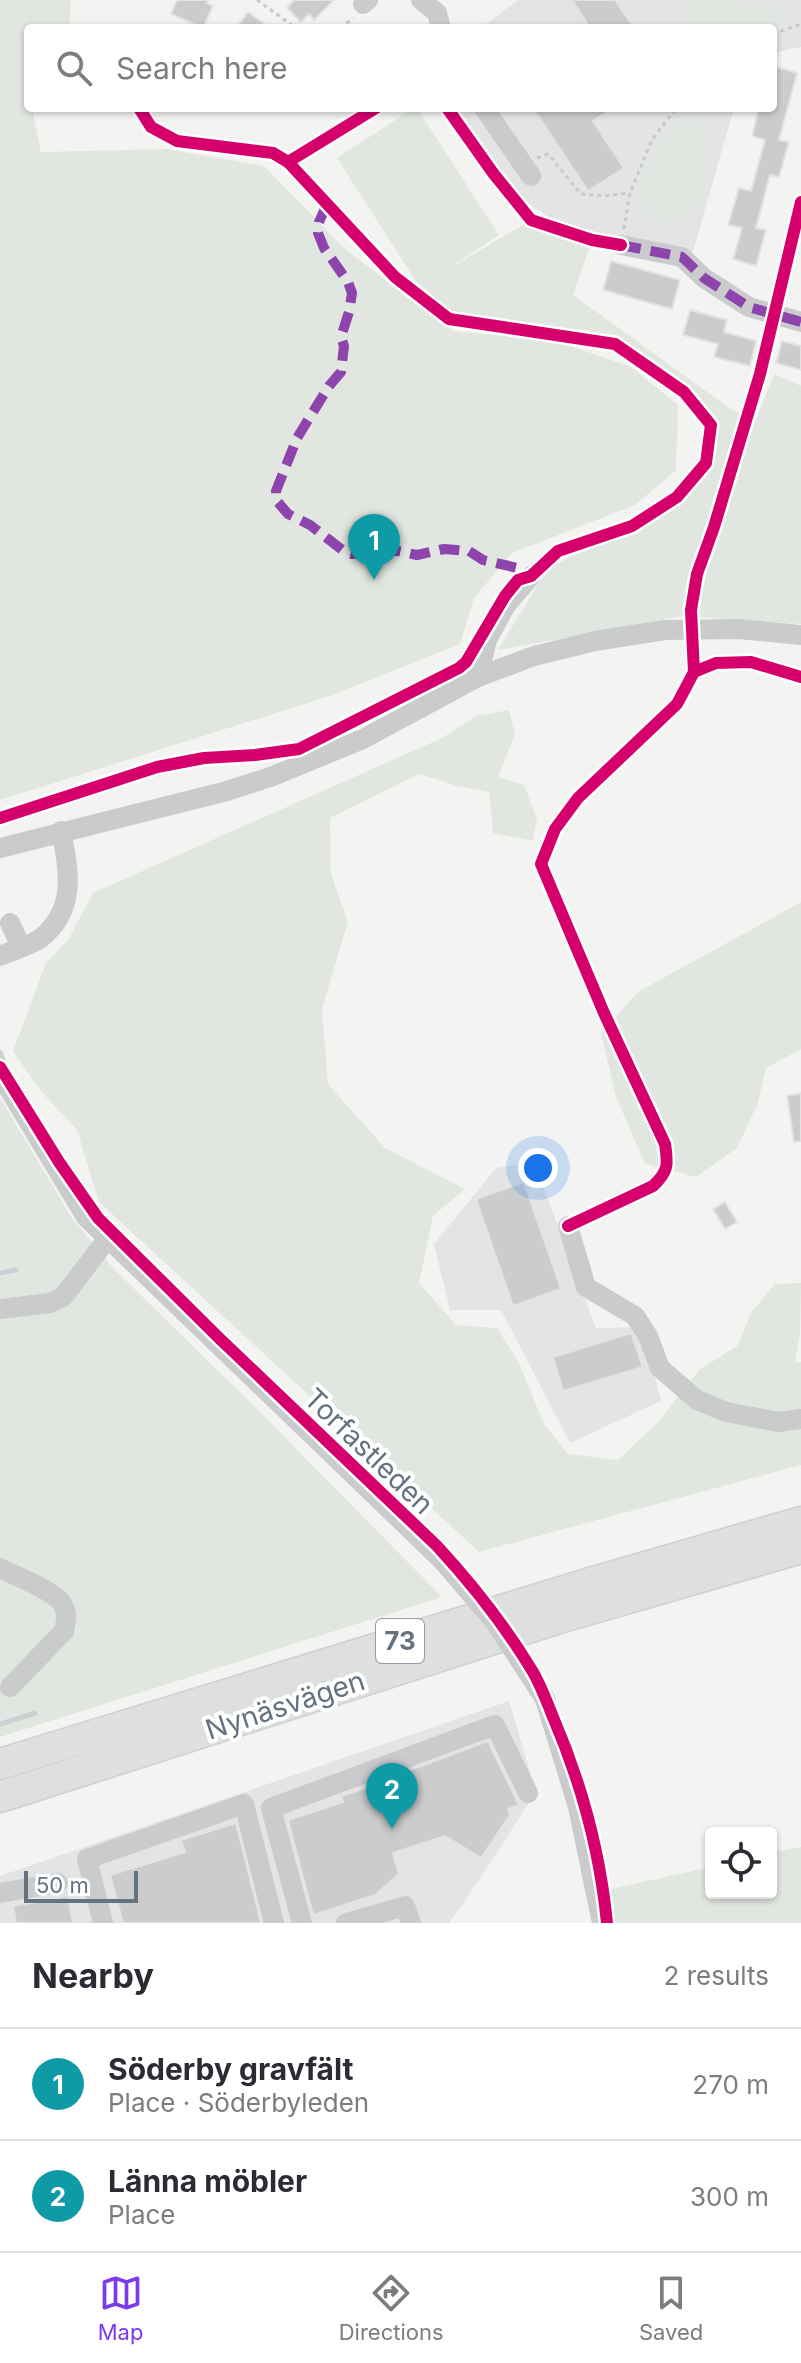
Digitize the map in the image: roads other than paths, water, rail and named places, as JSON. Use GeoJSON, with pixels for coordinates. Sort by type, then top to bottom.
{"type":"FeatureCollection","features":[{"type":"Feature","properties":{"kind":"highway","name":"Nynäsvägen"},"geometry":{"type":"LineString","coordinates":[[0,1764],[590,1583],[801,1522]]}},
{"type":"Feature","properties":{"kind":"highway","name":"Nynäsvägen"},"geometry":{"type":"LineString","coordinates":[[0,1797],[568,1615],[801,1548]]}},
{"type":"Feature","properties":{"kind":"highway"},"geometry":{"type":"LineString","coordinates":[[0,1804],[68,1774]]}},
{"type":"Feature","properties":{"kind":"street"},"geometry":{"type":"LineString","coordinates":[[421,0],[439,21]]}},
{"type":"Feature","properties":{"kind":"street"},"geometry":{"type":"LineString","coordinates":[[487,112],[526,169]]}},
{"type":"Feature","properties":{"kind":"street"},"geometry":{"type":"LineString","coordinates":[[621,245],[682,257],[704,278],[749,307],[801,322]]}},
{"type":"Feature","properties":{"kind":"street"},"geometry":{"type":"LineString","coordinates":[[478,677],[487,640],[506,605],[531,576]]}},
{"type":"Feature","properties":{"kind":"street"},"geometry":{"type":"LineString","coordinates":[[0,848],[227,791],[273,776],[363,739],[478,677],[534,656],[579,644],[665,630],[739,629],[801,635]]}},
{"type":"Feature","properties":{"kind":"street"},"geometry":{"type":"LineString","coordinates":[[0,956],[39,940],[67,899],[68,864],[61,831]]}},
{"type":"Feature","properties":{"kind":"street"},"geometry":{"type":"LineString","coordinates":[[10,923],[21,947]]}},
{"type":"Feature","properties":{"kind":"street","name":"Torfastleden"},"geometry":{"type":"LineString","coordinates":[[0,1074],[86,1217],[443,1561],[495,1622],[545,1699],[578,1807],[602,1923]]}},
{"type":"Feature","properties":{"kind":"street"},"geometry":{"type":"LineString","coordinates":[[568,1226],[586,1287],[635,1316],[648,1336],[660,1368],[697,1400],[726,1412],[778,1422],[801,1419]]}},
{"type":"Feature","properties":{"kind":"street"},"geometry":{"type":"LineString","coordinates":[[0,1309],[50,1303],[63,1297],[108,1238]]}},
{"type":"Feature","properties":{"kind":"street"},"geometry":{"type":"LineString","coordinates":[[0,1568],[57,1597],[65,1607],[67,1619],[64,1631],[10,1687]]}},
{"type":"Feature","properties":{"kind":"street"},"geometry":{"type":"LineString","coordinates":[[302,1923],[271,1808],[495,1725],[528,1793]]}},
{"type":"Feature","properties":{"kind":"street"},"geometry":{"type":"LineString","coordinates":[[103,1923],[87,1859],[244,1804],[274,1923]]}},
{"type":"Feature","properties":{"kind":"street"},"geometry":{"type":"LineString","coordinates":[[0,1893],[58,1883]]}},
{"type":"Feature","properties":{"kind":"street"},"geometry":{"type":"LineString","coordinates":[[346,1923],[405,1906],[411,1923]]}},
{"type":"Feature","properties":{"kind":"waterway"},"geometry":{"type":"LineString","coordinates":[[0,1052],[3,1060]]}},
{"type":"Feature","properties":{"kind":"waterway"},"geometry":{"type":"LineString","coordinates":[[0,1273],[16,1270]]}},
{"type":"Feature","properties":{"kind":"waterway"},"geometry":{"type":"LineString","coordinates":[[0,1724],[35,1713]]}},
{"type":"Feature","properties":{"kind":"place","name":"Söderby gravfält"},"geometry":{"type":"Point","coordinates":[374,580]}},
{"type":"Feature","properties":{"kind":"place","name":"Länna möbler"},"geometry":{"type":"Point","coordinates":[392,1829]}}]}
